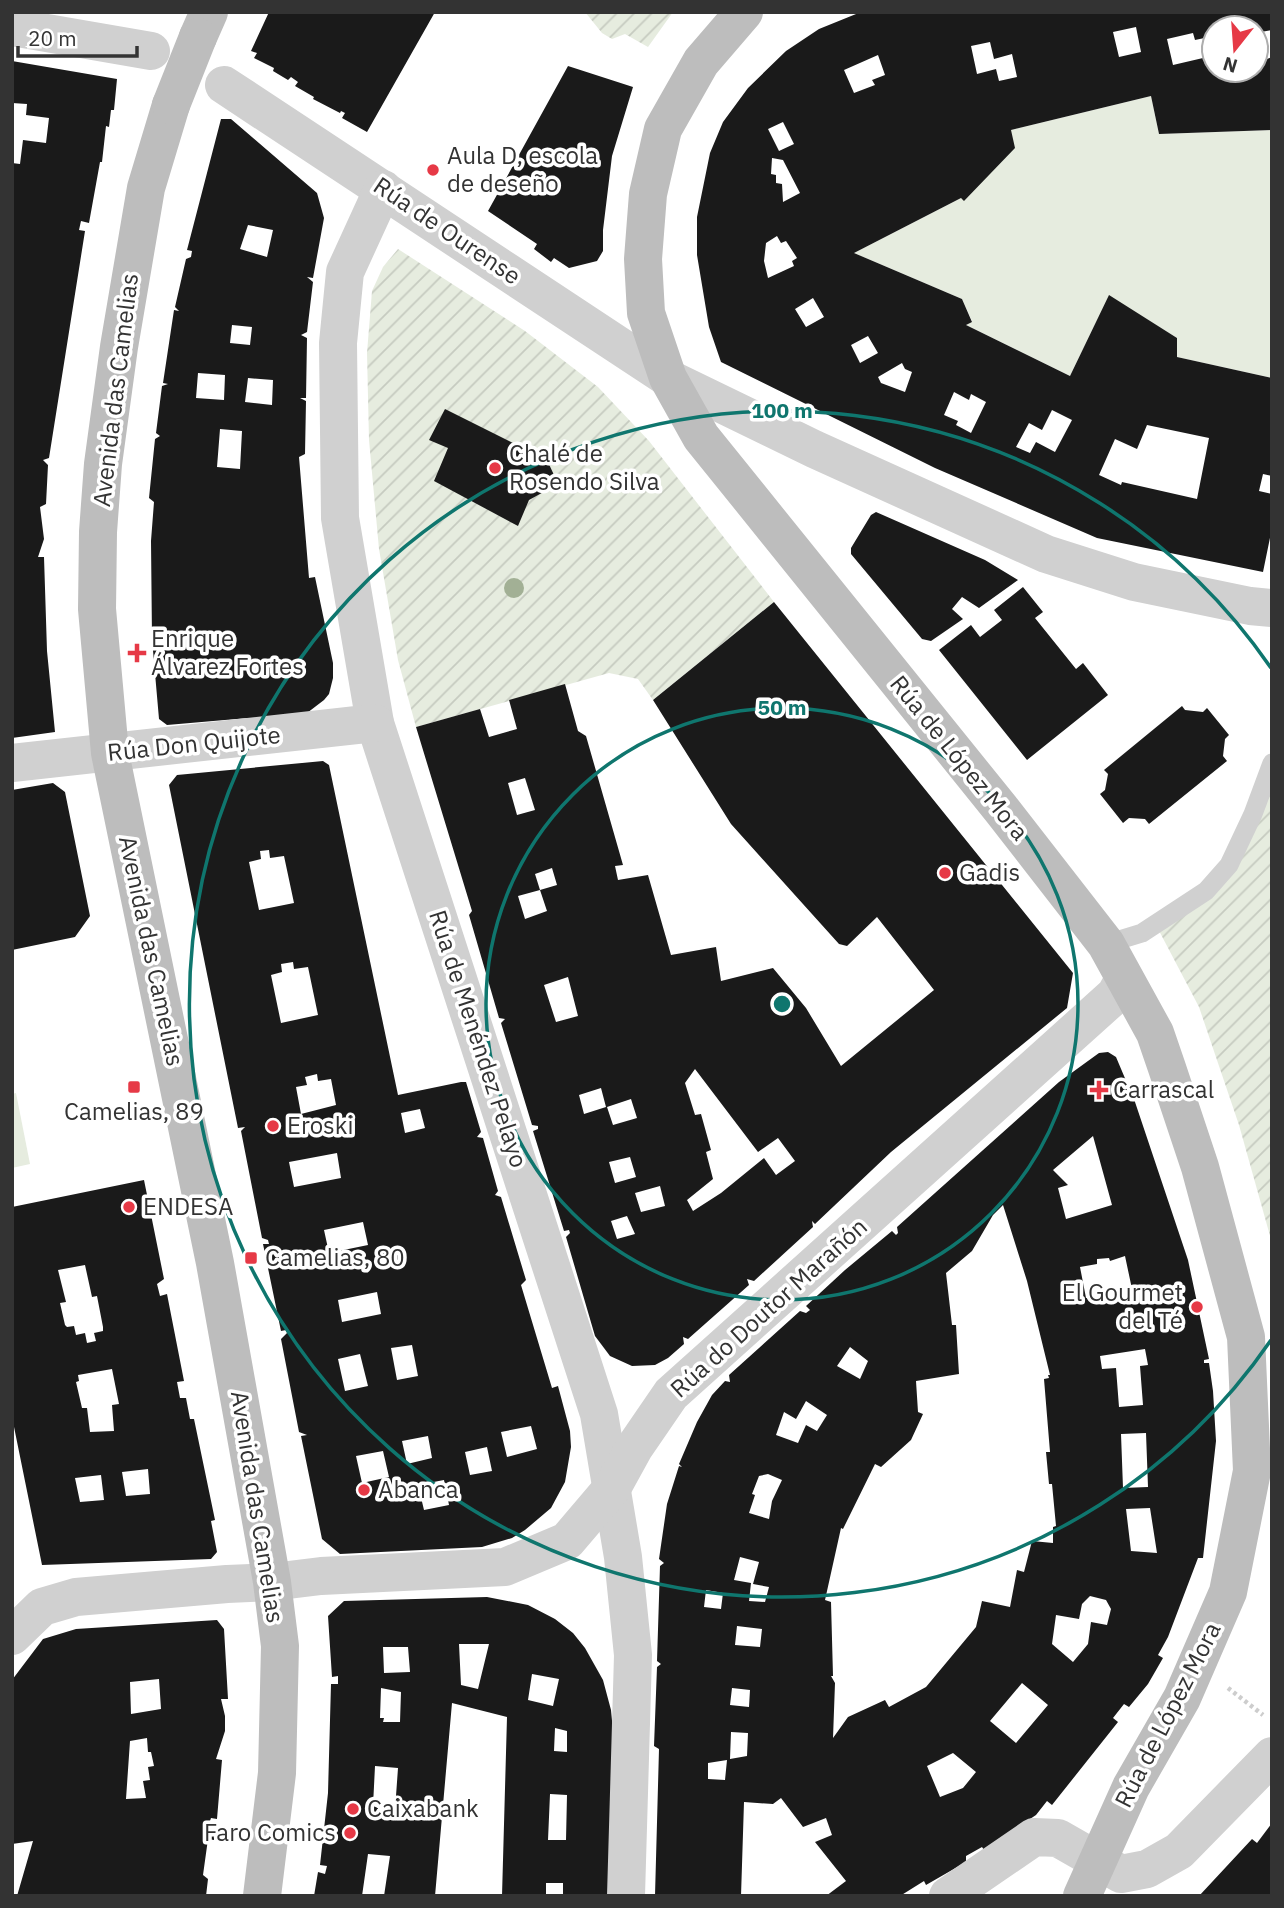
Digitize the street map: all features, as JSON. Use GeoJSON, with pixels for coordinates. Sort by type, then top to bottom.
{"type":"FeatureCollection","features":[{"type":"Feature","properties":{"kind":"street","name":"Rúa de López Mora"},"geometry":{"type":"LineString","coordinates":[[744,12],[701,62],[663,130],[648,194],[643,259],[646,313],[668,378],[701,437],[1001,809],[1106,944],[1155,1033],[1200,1167],[1246,1337],[1252,1471],[1228,1592],[1182,1698],[1131,1787],[1090,1879]]}},
{"type":"Feature","properties":{"kind":"street","name":"Avenida das Camelias"},"geometry":{"type":"LineString","coordinates":[[203,24],[171,105],[146,188],[135,242],[103,464],[98,532],[97,609],[110,753],[215,1263],[272,1582],[279,1646],[277,1773],[262,1896]]}},
{"type":"Feature","properties":{"kind":"street"},"geometry":{"type":"LineString","coordinates":[[12,27],[151,51]]}},
{"type":"Feature","properties":{"kind":"street","name":"Rúa de Ourense"},"geometry":{"type":"LineString","coordinates":[[224,85],[668,378],[814,449],[1046,554],[1134,582],[1250,606],[1272,608]]}},
{"type":"Feature","properties":{"kind":"street","name":"Rúa de Menéndez Pelayo"},"geometry":{"type":"LineString","coordinates":[[383,189],[345,272],[338,343],[340,518],[375,723],[599,1414],[623,1557],[633,1655],[626,1896]]}},
{"type":"Feature","properties":{"kind":"street","name":"Rúa Don Quijote"},"geometry":{"type":"LineString","coordinates":[[12,763],[375,723]]}},
{"type":"Feature","properties":{"kind":"street","name":"Rúa do Doutor Marañón"},"geometry":{"type":"LineString","coordinates":[[12,1636],[41,1607],[76,1597],[321,1576],[505,1567],[567,1541],[612,1488],[634,1448],[671,1394],[1115,995],[1124,979]]}},
{"type":"Feature","properties":{"kind":"street"},"geometry":{"type":"LineString","coordinates":[[948,1896],[1034,1837],[1058,1838],[1090,1879],[1147,1869],[1179,1851],[1272,1756]]}},
{"type":"Feature","properties":{"kind":"lane"},"geometry":{"type":"LineString","coordinates":[[1106,944],[1142,933],[1206,891],[1229,865],[1254,814],[1272,763]]}},
{"type":"Feature","properties":{"kind":"path"},"geometry":{"type":"LineString","coordinates":[[1220,1681],[1263,1715]]}},
{"type":"Feature","properties":{"kind":"shaded area"},"geometry":{"type":"Polygon","coordinates":[[[585,12],[673,12],[648,47],[625,34],[612,39],[602,33],[585,12]]]}},
{"type":"Feature","properties":{"kind":"shaded area"},"geometry":{"type":"Polygon","coordinates":[[[1151,96],[1159,134],[1272,130],[1272,378],[1177,357],[1177,338],[1109,296],[1070,376],[966,325],[972,321],[962,299],[854,253],[961,198],[964,200],[1011,130],[1151,96]]]}},
{"type":"Feature","properties":{"kind":"shaded area"},"geometry":{"type":"Polygon","coordinates":[[[398,249],[525,331],[598,387],[649,441],[774,602],[653,700],[638,679],[609,673],[416,727],[398,660],[379,549],[369,440],[367,353],[372,291],[383,267],[398,249]]]}},
{"type":"Feature","properties":{"kind":"shaded area"},"geometry":{"type":"Polygon","coordinates":[[[1272,763],[1272,1243],[1239,1125],[1199,1007],[1156,925],[1206,891],[1272,763]]]}},
{"type":"Feature","properties":{"kind":"shaded area"},"geometry":{"type":"Polygon","coordinates":[[[16,1093],[30,1164],[12,1168],[12,1094],[16,1093]]]}},
{"type":"Feature","properties":{"kind":"building"},"geometry":{"type":"Polygon","coordinates":[[[269,12],[435,12],[367,132],[342,118],[345,113],[313,99],[314,97],[295,86],[298,82],[291,77],[288,80],[273,71],[274,68],[254,58],[257,53],[251,51],[269,12]]]}},
{"type":"Feature","properties":{"kind":"building"},"geometry":{"type":"Polygon","coordinates":[[[861,12],[1272,12],[1272,30],[1270,14],[1200,14],[1200,39],[1195,40],[1193,33],[1167,39],[1173,65],[1200,59],[1200,84],[1270,84],[1272,57],[1272,130],[1159,134],[1151,96],[1011,130],[1015,148],[964,201],[961,198],[854,253],[962,299],[972,322],[966,325],[1070,376],[1109,295],[1177,338],[1177,357],[1272,378],[1272,476],[1263,474],[1259,491],[1272,494],[1272,528],[1263,572],[1097,538],[935,468],[721,362],[709,327],[697,255],[697,217],[710,153],[723,122],[748,88],[786,51],[819,29],[861,12]],[[1136,27],[1113,32],[1119,57],[1141,52],[1136,27]],[[990,42],[971,46],[977,74],[996,69],[999,81],[1017,77],[1012,54],[994,59],[990,42]],[[878,55],[844,70],[854,93],[875,85],[872,80],[885,75],[878,55]],[[783,122],[768,129],[779,151],[794,144],[783,122]],[[772,158],[771,174],[776,175],[776,183],[782,184],[783,202],[800,193],[783,160],[772,158]],[[777,236],[766,243],[764,261],[768,278],[794,266],[792,261],[797,258],[786,241],[781,243],[777,236]],[[813,298],[795,309],[806,327],[824,317],[813,298]],[[868,336],[851,345],[860,363],[878,353],[868,336]],[[902,363],[878,377],[881,383],[905,392],[912,372],[905,369],[902,363]],[[954,392],[944,415],[958,421],[956,425],[971,433],[986,402],[971,394],[969,400],[954,392]],[[1052,410],[1042,430],[1029,423],[1016,447],[1030,453],[1036,442],[1055,452],[1072,420],[1052,410]],[[1147,425],[1137,449],[1115,439],[1099,475],[1121,485],[1122,482],[1197,499],[1209,438],[1147,425]]]}},
{"type":"Feature","properties":{"kind":"building"},"geometry":{"type":"Polygon","coordinates":[[[12,61],[117,79],[114,110],[111,110],[109,127],[106,126],[102,162],[89,223],[81,221],[79,230],[85,231],[49,458],[43,460],[48,465],[46,504],[40,507],[44,539],[38,557],[44,557],[47,651],[55,732],[12,738],[12,163],[20,164],[23,140],[46,143],[49,118],[26,115],[27,104],[12,103],[12,61]]]}},
{"type":"Feature","properties":{"kind":"building"},"geometry":{"type":"Polygon","coordinates":[[[568,66],[633,87],[612,156],[603,251],[597,261],[569,268],[554,258],[551,262],[534,249],[537,244],[488,211],[568,66]]]}},
{"type":"Feature","properties":{"kind":"building"},"geometry":{"type":"Polygon","coordinates":[[[221,119],[231,119],[317,193],[324,218],[313,278],[307,277],[313,282],[307,332],[301,335],[307,338],[306,398],[300,398],[306,401],[305,454],[299,457],[309,578],[315,577],[333,663],[333,678],[329,694],[307,713],[247,721],[248,718],[167,725],[159,719],[152,639],[151,541],[154,502],[149,498],[155,439],[160,436],[156,433],[162,386],[168,384],[163,383],[174,310],[179,311],[175,307],[186,259],[191,257],[192,251],[187,250],[221,119]],[[248,225],[240,249],[267,257],[273,230],[248,225]],[[232,325],[230,343],[250,345],[252,327],[232,325]],[[198,373],[196,398],[224,400],[225,375],[198,373]],[[248,378],[245,402],[272,405],[273,380],[248,378]],[[220,429],[217,467],[240,469],[242,431],[220,429]]]}},
{"type":"Feature","properties":{"kind":"building","name":"Chalé de Rosendo Silva"},"geometry":{"type":"Polygon","coordinates":[[[445,409],[547,460],[554,475],[549,489],[529,500],[518,526],[434,481],[448,448],[429,440],[445,409]]]}},
{"type":"Feature","properties":{"kind":"building"},"geometry":{"type":"Polygon","coordinates":[[[876,512],[985,560],[1018,580],[979,608],[962,597],[952,609],[963,619],[931,641],[922,639],[851,554],[851,548],[871,515],[876,512]]]}},
{"type":"Feature","properties":{"kind":"building"},"geometry":{"type":"Polygon","coordinates":[[[1023,587],[1043,612],[1035,618],[1076,669],[1083,663],[1108,695],[1027,760],[939,650],[971,625],[980,637],[1002,620],[994,610],[1023,587]]]}},
{"type":"Feature","properties":{"kind":"building"},"geometry":{"type":"Polygon","coordinates":[[[774,602],[1073,973],[1067,1008],[891,1152],[815,1224],[812,1221],[813,1227],[754,1281],[747,1279],[749,1285],[688,1339],[683,1337],[684,1344],[668,1358],[655,1365],[632,1366],[610,1356],[595,1336],[566,1237],[570,1233],[569,1230],[564,1231],[533,1131],[538,1129],[538,1126],[532,1125],[501,1023],[505,1019],[499,1018],[469,915],[472,911],[416,727],[480,709],[489,737],[517,729],[509,700],[565,684],[578,731],[586,736],[623,865],[615,866],[618,880],[648,875],[671,955],[716,947],[721,981],[773,968],[806,1008],[841,1066],[934,990],[877,917],[847,946],[839,944],[731,824],[653,700],[774,602]],[[525,778],[508,783],[517,815],[535,810],[525,778]],[[552,868],[535,874],[540,890],[557,885],[552,868]],[[540,890],[518,896],[525,919],[547,911],[540,890]],[[568,977],[544,985],[556,1022],[578,1016],[568,977]],[[695,1069],[685,1083],[695,1115],[701,1114],[711,1150],[706,1152],[713,1179],[687,1200],[693,1211],[721,1193],[764,1158],[776,1175],[795,1161],[778,1138],[758,1152],[695,1069]],[[601,1088],[579,1095],[584,1114],[606,1107],[601,1088]],[[631,1099],[607,1107],[613,1125],[637,1118],[631,1099]],[[630,1157],[609,1162],[615,1183],[636,1177],[630,1157]],[[660,1186],[635,1193],[641,1212],[665,1206],[660,1186]],[[627,1216],[611,1221],[617,1239],[635,1234],[627,1216]]]}},
{"type":"Feature","properties":{"kind":"building"},"geometry":{"type":"Polygon","coordinates":[[[1182,706],[1185,710],[1203,712],[1207,708],[1229,735],[1225,739],[1223,756],[1227,761],[1149,824],[1145,819],[1129,818],[1123,823],[1100,794],[1105,790],[1108,774],[1104,770],[1182,706]]]}},
{"type":"Feature","properties":{"kind":"building"},"geometry":{"type":"Polygon","coordinates":[[[323,761],[329,765],[398,1095],[466,1082],[481,1132],[477,1137],[483,1138],[498,1191],[495,1195],[501,1197],[526,1280],[521,1285],[552,1388],[558,1386],[570,1431],[571,1447],[565,1482],[551,1508],[512,1538],[482,1547],[340,1554],[322,1539],[301,1436],[307,1435],[299,1432],[281,1339],[287,1333],[286,1330],[281,1331],[263,1244],[269,1244],[268,1240],[262,1238],[241,1131],[245,1127],[238,1128],[169,785],[177,775],[323,761]],[[269,850],[260,851],[261,859],[249,862],[259,910],[294,903],[284,856],[270,858],[269,850]],[[293,962],[281,964],[282,972],[271,975],[281,1023],[318,1015],[308,967],[294,969],[293,962]],[[317,1074],[305,1077],[307,1085],[296,1087],[301,1114],[336,1105],[331,1079],[318,1081],[317,1074]],[[420,1109],[401,1113],[405,1133],[425,1128],[420,1109]],[[337,1153],[289,1162],[294,1187],[341,1178],[337,1153]],[[363,1222],[324,1230],[329,1253],[368,1245],[363,1222]],[[377,1292],[338,1300],[342,1322],[381,1314],[377,1292]],[[412,1345],[391,1348],[397,1380],[418,1376],[412,1345]],[[360,1354],[338,1359],[345,1391],[368,1386],[360,1354]],[[531,1426],[501,1432],[507,1457],[537,1449],[531,1426]],[[428,1436],[402,1441],[407,1464],[432,1458],[428,1436]],[[487,1447],[465,1452],[470,1475],[492,1471],[487,1447]],[[383,1451],[356,1456],[362,1483],[389,1477],[383,1451]],[[444,1480],[418,1485],[424,1510],[449,1505],[444,1480]]]}},
{"type":"Feature","properties":{"kind":"building"},"geometry":{"type":"Polygon","coordinates":[[[53,783],[65,792],[90,916],[75,937],[12,950],[12,790],[53,783]]]}},
{"type":"Feature","properties":{"kind":"building"},"geometry":{"type":"Polygon","coordinates":[[[1108,1052],[1116,1057],[1135,1102],[1188,1260],[1209,1359],[1204,1360],[1204,1363],[1209,1363],[1213,1391],[1216,1441],[1203,1558],[1198,1558],[1168,1637],[1158,1655],[1163,1658],[1148,1684],[1129,1707],[1124,1704],[1113,1718],[1118,1722],[1052,1805],[1047,1801],[1030,1819],[1033,1825],[986,1853],[982,1847],[966,1856],[966,1862],[926,1885],[924,1881],[900,1896],[826,1896],[846,1881],[815,1842],[832,1835],[826,1818],[803,1827],[781,1798],[773,1804],[744,1802],[741,1896],[655,1896],[659,1749],[654,1746],[657,1667],[661,1664],[657,1661],[660,1566],[664,1563],[659,1559],[667,1504],[679,1466],[682,1467],[679,1464],[697,1422],[712,1395],[725,1381],[730,1382],[729,1375],[800,1311],[806,1313],[810,1310],[806,1306],[845,1270],[892,1231],[896,1235],[897,1227],[1059,1082],[1099,1053],[1108,1052]],[[1093,1136],[1053,1170],[1068,1185],[1058,1188],[1066,1219],[1112,1205],[1093,1136]],[[1003,1205],[993,1215],[972,1251],[946,1273],[952,1325],[956,1325],[959,1374],[916,1381],[918,1412],[923,1414],[911,1440],[881,1467],[875,1464],[843,1529],[841,1528],[825,1600],[831,1602],[831,1676],[835,1683],[833,1738],[848,1717],[885,1700],[889,1707],[926,1687],[976,1627],[982,1601],[1010,1607],[1017,1570],[1024,1572],[1032,1541],[1053,1543],[1053,1527],[1056,1526],[1046,1452],[1050,1452],[1044,1379],[1050,1375],[1027,1281],[1003,1205]],[[1125,1256],[1110,1261],[1109,1258],[1097,1259],[1097,1264],[1080,1267],[1086,1298],[1102,1296],[1102,1300],[1132,1289],[1125,1256]],[[850,1347],[837,1366],[860,1379],[868,1361],[850,1347]],[[1145,1349],[1100,1356],[1102,1369],[1116,1368],[1119,1407],[1143,1405],[1140,1366],[1148,1365],[1145,1349]],[[806,1401],[796,1419],[784,1412],[776,1435],[798,1443],[806,1425],[817,1431],[827,1415],[806,1401]],[[1146,1433],[1121,1434],[1123,1488],[1148,1487],[1146,1433]],[[768,1474],[759,1476],[752,1494],[755,1495],[749,1513],[769,1519],[772,1501],[782,1480],[768,1474]],[[1150,1508],[1126,1509],[1131,1551],[1157,1553],[1150,1508]],[[740,1557],[734,1580],[751,1583],[749,1601],[765,1602],[769,1587],[753,1584],[759,1562],[740,1557]],[[706,1590],[704,1607],[721,1609],[723,1593],[706,1590]],[[1090,1596],[1082,1604],[1079,1619],[1056,1615],[1052,1644],[1073,1662],[1088,1644],[1091,1622],[1107,1625],[1111,1609],[1106,1600],[1090,1596]],[[737,1626],[735,1645],[760,1647],[762,1629],[737,1626]],[[1022,1683],[990,1721],[1016,1743],[1048,1705],[1022,1683]],[[732,1688],[730,1705],[749,1707],[750,1690],[732,1688]],[[731,1732],[730,1759],[747,1756],[748,1733],[731,1732]],[[953,1753],[927,1766],[940,1797],[963,1788],[976,1772],[953,1753]],[[727,1760],[708,1763],[708,1779],[725,1780],[727,1760]]]}},
{"type":"Feature","properties":{"kind":"building"},"geometry":{"type":"Polygon","coordinates":[[[144,1180],[164,1279],[157,1284],[160,1296],[167,1294],[184,1381],[177,1382],[180,1398],[186,1398],[190,1419],[194,1419],[215,1520],[211,1521],[217,1552],[211,1559],[42,1565],[12,1417],[12,1207],[144,1180]],[[85,1265],[58,1270],[66,1302],[60,1303],[65,1325],[74,1326],[76,1335],[85,1333],[87,1343],[96,1341],[94,1333],[103,1331],[103,1327],[97,1296],[92,1297],[85,1265]],[[112,1369],[78,1375],[79,1381],[76,1382],[82,1408],[87,1408],[90,1432],[114,1431],[112,1405],[119,1404],[112,1369]],[[148,1469],[122,1472],[126,1496],[150,1494],[148,1469]],[[101,1475],[75,1478],[80,1502],[104,1500],[101,1475]]]}},
{"type":"Feature","properties":{"kind":"building"},"geometry":{"type":"Polygon","coordinates":[[[487,1597],[528,1605],[555,1619],[573,1633],[603,1680],[611,1710],[614,1742],[608,1896],[563,1896],[563,1883],[546,1883],[546,1896],[502,1896],[507,1717],[452,1703],[435,1896],[384,1896],[390,1856],[368,1854],[362,1896],[314,1896],[318,1872],[325,1874],[327,1866],[320,1865],[328,1793],[331,1684],[338,1684],[338,1676],[332,1677],[328,1616],[344,1601],[487,1597]],[[459,1644],[461,1685],[478,1689],[489,1644],[459,1644]],[[383,1647],[384,1673],[410,1672],[408,1647],[383,1647]],[[532,1674],[528,1700],[553,1706],[559,1679],[532,1674]],[[381,1688],[380,1718],[384,1718],[383,1722],[400,1722],[401,1692],[381,1688]],[[555,1728],[554,1751],[567,1752],[567,1731],[555,1728]],[[375,1766],[373,1806],[378,1808],[378,1812],[389,1813],[390,1809],[395,1810],[398,1768],[375,1766]],[[550,1794],[548,1840],[566,1840],[567,1795],[550,1794]]]}},
{"type":"Feature","properties":{"kind":"building"},"geometry":{"type":"Polygon","coordinates":[[[217,1620],[224,1629],[228,1699],[221,1699],[225,1731],[216,1759],[222,1760],[217,1819],[211,1818],[210,1821],[216,1822],[214,1840],[208,1839],[203,1875],[208,1879],[206,1896],[17,1896],[33,1841],[12,1844],[12,1680],[43,1639],[76,1629],[217,1620]],[[159,1679],[130,1682],[131,1714],[161,1709],[159,1679]],[[147,1738],[130,1741],[126,1799],[146,1798],[143,1781],[150,1780],[148,1767],[154,1766],[151,1752],[148,1752],[147,1738]]]}},
{"type":"Feature","properties":{"kind":"building"},"geometry":{"type":"Polygon","coordinates":[[[1272,1823],[1272,1896],[1199,1896],[1252,1839],[1257,1843],[1272,1823]]]}},
{"type":"Feature","properties":{"kind":"place","name":"Aula D, escola de deseño"},"geometry":{"type":"Point","coordinates":[433,170]}},
{"type":"Feature","properties":{"kind":"place","name":"Chalé de Rosendo Silva"},"geometry":{"type":"Point","coordinates":[495,468]}},
{"type":"Feature","properties":{"kind":"place","name":"Enrique Álvarez Fortes"},"geometry":{"type":"Point","coordinates":[137,653]}},
{"type":"Feature","properties":{"kind":"place","name":"Gadis"},"geometry":{"type":"Point","coordinates":[945,873]}},
{"type":"Feature","properties":{"kind":"place","name":"Camelias, 89"},"geometry":{"type":"Point","coordinates":[134,1087]}},
{"type":"Feature","properties":{"kind":"place","name":"Carrascal"},"geometry":{"type":"Point","coordinates":[1099,1090]}},
{"type":"Feature","properties":{"kind":"place","name":"Eroski"},"geometry":{"type":"Point","coordinates":[273,1126]}},
{"type":"Feature","properties":{"kind":"place","name":"ENDESA"},"geometry":{"type":"Point","coordinates":[129,1207]}},
{"type":"Feature","properties":{"kind":"place","name":"Camelias, 80"},"geometry":{"type":"Point","coordinates":[251,1258]}},
{"type":"Feature","properties":{"kind":"place","name":"El Gourmet del Té"},"geometry":{"type":"Point","coordinates":[1197,1307]}},
{"type":"Feature","properties":{"kind":"place","name":"Abanca"},"geometry":{"type":"Point","coordinates":[364,1490]}},
{"type":"Feature","properties":{"kind":"place","name":"Caixabank"},"geometry":{"type":"Point","coordinates":[353,1809]}},
{"type":"Feature","properties":{"kind":"place","name":"Faro Comics"},"geometry":{"type":"Point","coordinates":[350,1833]}}]}
